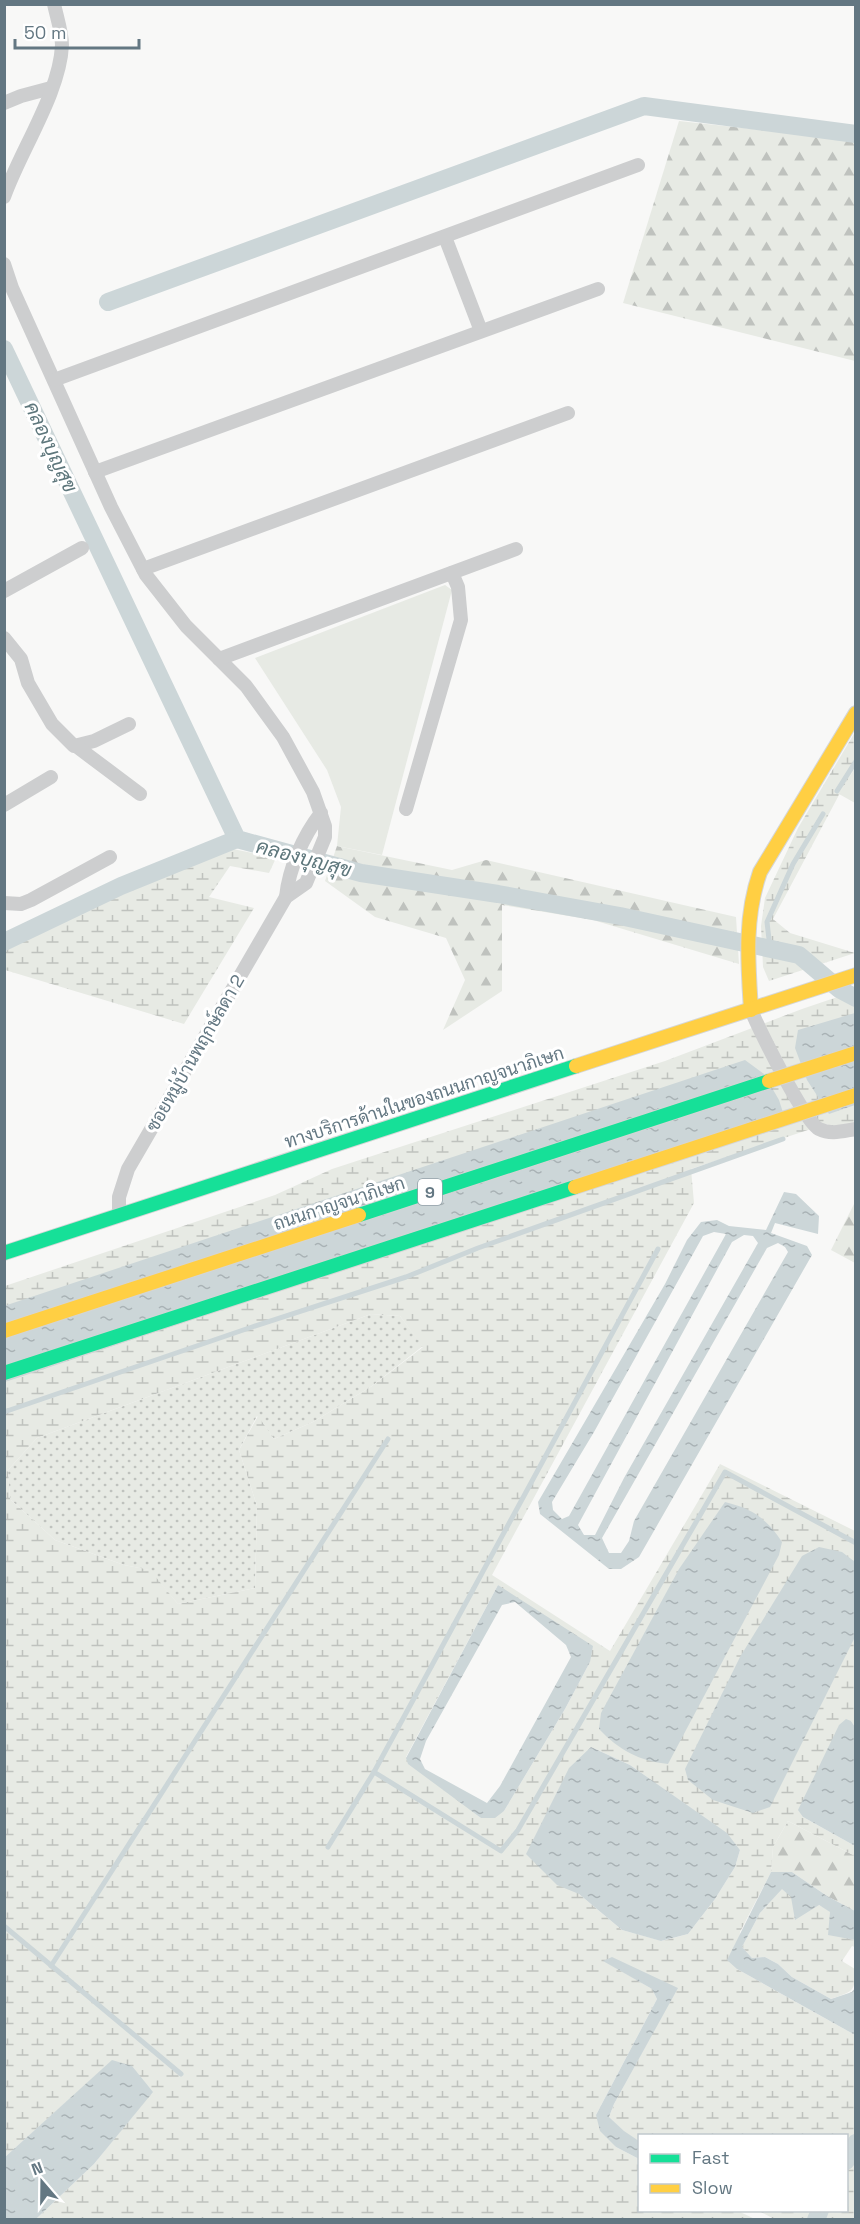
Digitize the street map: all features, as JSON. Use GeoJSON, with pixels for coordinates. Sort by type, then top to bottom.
{"type":"FeatureCollection","features":[{"type":"Feature","properties":{"kind":"main road"},"geometry":{"type":"LineString","coordinates":[[751,1010],[747,922],[752,892],[760,872],[855,713]]}},
{"type":"Feature","properties":{"kind":"main road","name":"ทางบริการด้านในของถนนกาญจนาภิเษก"},"geometry":{"type":"LineString","coordinates":[[4,1253],[855,975]]}},
{"type":"Feature","properties":{"kind":"main road","name":"ถนนกาญจนาภิเษก"},"geometry":{"type":"LineString","coordinates":[[4,1331],[855,1053]]}},
{"type":"Feature","properties":{"kind":"main road","name":"9"},"geometry":{"type":"LineString","coordinates":[[4,1373],[855,1095]]}},
{"type":"Feature","properties":{"kind":"street"},"geometry":{"type":"LineString","coordinates":[[4,197],[51,88],[62,45],[54,4]]}},
{"type":"Feature","properties":{"kind":"street"},"geometry":{"type":"LineString","coordinates":[[4,103],[51,88]]}},
{"type":"Feature","properties":{"kind":"street"},"geometry":{"type":"LineString","coordinates":[[54,380],[638,165]]}},
{"type":"Feature","properties":{"kind":"street"},"geometry":{"type":"LineString","coordinates":[[445,237],[481,331]]}},
{"type":"Feature","properties":{"kind":"street"},"geometry":{"type":"LineString","coordinates":[[4,264],[12,288],[130,547],[165,602],[246,686],[283,737],[313,792],[321,813]]}},
{"type":"Feature","properties":{"kind":"street"},"geometry":{"type":"LineString","coordinates":[[95,472],[598,289]]}},
{"type":"Feature","properties":{"kind":"street"},"geometry":{"type":"LineString","coordinates":[[143,569],[568,413]]}},
{"type":"Feature","properties":{"kind":"street"},"geometry":{"type":"LineString","coordinates":[[4,591],[82,548]]}},
{"type":"Feature","properties":{"kind":"street"},"geometry":{"type":"LineString","coordinates":[[219,659],[516,549]]}},
{"type":"Feature","properties":{"kind":"street"},"geometry":{"type":"LineString","coordinates":[[406,809],[461,620],[458,587],[452,573]]}},
{"type":"Feature","properties":{"kind":"street"},"geometry":{"type":"LineString","coordinates":[[4,638],[21,659],[28,683],[52,724],[76,746],[140,794]]}},
{"type":"Feature","properties":{"kind":"street"},"geometry":{"type":"LineString","coordinates":[[76,746],[94,741],[129,724]]}},
{"type":"Feature","properties":{"kind":"street"},"geometry":{"type":"LineString","coordinates":[[4,805],[51,777]]}},
{"type":"Feature","properties":{"kind":"street","name":"ซอยหมู่บ้านพฤกษ์ลดา 2"},"geometry":{"type":"LineString","coordinates":[[119,1215],[119,1197],[128,1169],[286,897],[288,879],[309,831],[321,813]]}},
{"type":"Feature","properties":{"kind":"street","name":"ซอยหมู่บ้านพฤกษ์ลดา 2"},"geometry":{"type":"LineString","coordinates":[[286,897],[306,883],[325,837],[325,826],[321,813]]}},
{"type":"Feature","properties":{"kind":"street"},"geometry":{"type":"LineString","coordinates":[[4,903],[21,904],[31,900],[110,857]]}},
{"type":"Feature","properties":{"kind":"street"},"geometry":{"type":"LineString","coordinates":[[751,1010],[762,1035],[812,1125],[828,1132],[855,1129]]}},
{"type":"Feature","properties":{"kind":"green space"},"geometry":{"type":"Polygon","coordinates":[[[679,121],[855,140],[855,361],[623,303],[679,121]]]}},
{"type":"Feature","properties":{"kind":"green space"},"geometry":{"type":"Polygon","coordinates":[[[445,585],[452,590],[382,855],[337,846],[341,807],[327,770],[255,658],[445,585]]]}},
{"type":"Feature","properties":{"kind":"green space"},"geometry":{"type":"Polygon","coordinates":[[[855,732],[855,768],[773,919],[790,933],[855,953],[769,981],[763,967],[761,926],[765,898],[798,828],[855,732]]]}},
{"type":"Feature","properties":{"kind":"green space"},"geometry":{"type":"Polygon","coordinates":[[[855,768],[855,803],[839,794],[855,768]]]}},
{"type":"Feature","properties":{"kind":"green space"},"geometry":{"type":"Polygon","coordinates":[[[337,846],[452,870],[486,860],[736,917],[739,964],[593,920],[502,905],[502,991],[443,1030],[465,980],[446,938],[375,917],[325,881],[337,846]]]}},
{"type":"Feature","properties":{"kind":"green space"},"geometry":{"type":"Polygon","coordinates":[[[233,849],[276,858],[269,873],[230,866],[209,897],[254,908],[184,1024],[5,970],[5,953],[9,945],[142,883],[233,849]]]}},
{"type":"Feature","properties":{"kind":"green space"},"geometry":{"type":"Polygon","coordinates":[[[855,991],[855,1125],[834,1127],[826,1124],[691,1169],[694,1203],[492,1575],[610,1651],[720,1464],[855,1531],[855,1727],[851,1721],[803,1817],[855,1846],[855,1856],[788,1821],[773,1847],[771,1872],[740,1932],[737,1969],[855,2035],[855,2219],[774,2219],[761,2212],[848,2212],[848,2134],[638,2134],[638,2140],[624,2132],[609,2117],[677,1988],[604,1961],[652,1989],[657,1999],[596,2115],[616,2147],[638,2158],[638,2212],[740,2212],[755,2219],[36,2219],[94,2164],[152,2092],[112,2061],[5,2157],[5,1286],[275,1195],[332,1169],[665,1061],[855,991]],[[371,1314],[37,1438],[8,1470],[10,1499],[55,1540],[124,1565],[150,1570],[178,1604],[255,1588],[257,1506],[239,1450],[258,1416],[274,1439],[313,1422],[372,1386],[423,1347],[400,1316],[371,1314]],[[498,1585],[406,1757],[481,1818],[504,1811],[565,1709],[590,1662],[498,1585]],[[591,1747],[579,1894],[622,1930],[662,1941],[688,1934],[715,1899],[735,1867],[740,1850],[726,1833],[630,1765],[591,1747]]]}},
{"type":"Feature","properties":{"kind":"green space"},"geometry":{"type":"Polygon","coordinates":[[[855,1202],[855,1263],[831,1250],[855,1202]]]}},
{"type":"Feature","properties":{"kind":"green space"},"geometry":{"type":"Polygon","coordinates":[[[371,1314],[400,1316],[423,1346],[372,1386],[313,1422],[274,1439],[257,1416],[239,1450],[257,1506],[255,1588],[178,1604],[149,1570],[124,1565],[55,1540],[10,1499],[8,1470],[37,1438],[371,1314]]]}},
{"type":"Feature","properties":{"kind":"green space"},"geometry":{"type":"Polygon","coordinates":[[[788,1821],[855,1856],[855,1911],[827,1896],[792,1872],[771,1872],[773,1847],[788,1821]]]}},
{"type":"Feature","properties":{"kind":"green space"},"geometry":{"type":"Polygon","coordinates":[[[782,1888],[794,1897],[829,1911],[849,1939],[855,1940],[855,1947],[852,1946],[842,1961],[855,1969],[853,1987],[848,1992],[831,1999],[792,1977],[778,1964],[765,1957],[752,1958],[742,1947],[760,1913],[782,1888]]]}},
{"type":"Feature","properties":{"kind":"water"},"geometry":{"type":"Polygon","coordinates":[[[855,1013],[855,1105],[829,1114],[807,1080],[795,1048],[798,1030],[855,1013]]]}},
{"type":"Feature","properties":{"kind":"water"},"geometry":{"type":"Polygon","coordinates":[[[745,1060],[764,1074],[779,1100],[786,1122],[5,1382],[4,1306],[745,1060]]]}},
{"type":"Feature","properties":{"kind":"water"},"geometry":{"type":"Polygon","coordinates":[[[784,1192],[796,1194],[819,1216],[818,1234],[775,1223],[771,1233],[807,1246],[812,1255],[639,1557],[621,1569],[609,1569],[540,1514],[538,1502],[665,1284],[687,1240],[701,1222],[717,1220],[729,1226],[766,1230],[784,1192]],[[714,1232],[703,1236],[594,1432],[552,1502],[553,1510],[562,1519],[569,1516],[726,1234],[714,1232]],[[744,1235],[732,1242],[578,1525],[584,1535],[595,1535],[624,1478],[758,1243],[753,1236],[744,1235]],[[778,1243],[767,1248],[602,1538],[609,1553],[621,1553],[629,1541],[634,1521],[788,1252],[778,1243]]]}},
{"type":"Feature","properties":{"kind":"water"},"geometry":{"type":"Polygon","coordinates":[[[725,1502],[751,1511],[764,1521],[782,1542],[779,1555],[668,1764],[648,1760],[622,1749],[599,1729],[601,1713],[679,1569],[725,1502]]]}},
{"type":"Feature","properties":{"kind":"water"},"geometry":{"type":"Polygon","coordinates":[[[819,1547],[842,1552],[855,1562],[855,1637],[770,1807],[753,1813],[713,1800],[688,1780],[685,1769],[740,1657],[802,1556],[819,1547]]]}},
{"type":"Feature","properties":{"kind":"water"},"geometry":{"type":"Polygon","coordinates":[[[498,1585],[593,1646],[590,1662],[565,1709],[504,1811],[495,1818],[481,1818],[408,1764],[406,1758],[498,1585]],[[515,1602],[502,1605],[426,1741],[420,1759],[425,1769],[487,1803],[500,1786],[571,1657],[566,1645],[515,1602]]]}},
{"type":"Feature","properties":{"kind":"water"},"geometry":{"type":"Polygon","coordinates":[[[846,1719],[851,1721],[855,1727],[855,1846],[803,1817],[798,1810],[839,1725],[846,1719]]]}},
{"type":"Feature","properties":{"kind":"water"},"geometry":{"type":"Polygon","coordinates":[[[591,1747],[630,1765],[727,1833],[740,1850],[735,1867],[715,1899],[688,1934],[661,1941],[622,1930],[579,1894],[557,1885],[526,1854],[569,1768],[591,1747]]]}},
{"type":"Feature","properties":{"kind":"water"},"geometry":{"type":"Polygon","coordinates":[[[771,1872],[792,1872],[827,1896],[855,1911],[855,1940],[828,1935],[830,1912],[819,1905],[795,1920],[791,1897],[782,1889],[760,1913],[742,1947],[752,1958],[765,1957],[778,1964],[792,1977],[831,1999],[852,1992],[855,1988],[855,2035],[737,1969],[727,1960],[771,1872]]]}},
{"type":"Feature","properties":{"kind":"water"},"geometry":{"type":"Polygon","coordinates":[[[612,1957],[678,1988],[609,2117],[638,2140],[638,2158],[616,2147],[600,2131],[596,2115],[657,1999],[652,1989],[603,1961],[612,1957]]]}},
{"type":"Feature","properties":{"kind":"water"},"geometry":{"type":"Polygon","coordinates":[[[112,2060],[132,2066],[153,2092],[94,2164],[36,2219],[5,2219],[5,2157],[112,2060]]]}},
{"type":"Feature","properties":{"kind":"waterway"},"geometry":{"type":"LineString","coordinates":[[108,302],[644,106],[856,134]]}},
{"type":"Feature","properties":{"kind":"waterway","name":"คลองบุญสุข"},"geometry":{"type":"LineString","coordinates":[[4,349],[237,839],[361,873],[620,916],[799,955],[839,989],[856,998]]}},
{"type":"Feature","properties":{"kind":"waterway"},"geometry":{"type":"LineString","coordinates":[[837,791],[856,761]]}},
{"type":"Feature","properties":{"kind":"waterway"},"geometry":{"type":"LineString","coordinates":[[770,948],[767,922],[793,864],[823,814]]}},
{"type":"Feature","properties":{"kind":"waterway"},"geometry":{"type":"LineString","coordinates":[[4,942],[121,886],[237,839]]}},
{"type":"Feature","properties":{"kind":"waterway"},"geometry":{"type":"LineString","coordinates":[[4,1412],[406,1277],[478,1248],[783,1139]]}},
{"type":"Feature","properties":{"kind":"waterway"},"geometry":{"type":"LineString","coordinates":[[328,1847],[374,1772],[658,1249]]}},
{"type":"Feature","properties":{"kind":"waterway"},"geometry":{"type":"LineString","coordinates":[[51,1966],[388,1439]]}},
{"type":"Feature","properties":{"kind":"waterway"},"geometry":{"type":"LineString","coordinates":[[374,1772],[501,1851],[518,1830],[725,1472],[856,1543]]}},
{"type":"Feature","properties":{"kind":"waterway"},"geometry":{"type":"LineString","coordinates":[[4,1926],[181,2074]]}},
{"type":"Feature","properties":{"kind":"waterway"},"geometry":{"type":"LineString","coordinates":[[848,2157],[856,2143]]}},
{"type":"Feature","properties":{"kind":"waterway"},"geometry":{"type":"LineString","coordinates":[[816,2220],[819,2212]]}},
{"type":"Feature","properties":{"kind":"traffic: fast"},"geometry":{"type":"LineString","coordinates":[[4,1253],[576,1066]]}},
{"type":"Feature","properties":{"kind":"traffic: fast"},"geometry":{"type":"LineString","coordinates":[[359,1215],[769,1081]]}},
{"type":"Feature","properties":{"kind":"traffic: fast"},"geometry":{"type":"LineString","coordinates":[[4,1373],[575,1187]]}},
{"type":"Feature","properties":{"kind":"traffic: slow"},"geometry":{"type":"LineString","coordinates":[[751,1010],[748,958],[749,923],[760,872],[856,713]]}},
{"type":"Feature","properties":{"kind":"traffic: slow"},"geometry":{"type":"LineString","coordinates":[[576,1066],[856,975]]}},
{"type":"Feature","properties":{"kind":"traffic: slow"},"geometry":{"type":"LineString","coordinates":[[769,1081],[856,1053]]}},
{"type":"Feature","properties":{"kind":"traffic: slow"},"geometry":{"type":"LineString","coordinates":[[575,1187],[856,1095]]}},
{"type":"Feature","properties":{"kind":"traffic: slow"},"geometry":{"type":"LineString","coordinates":[[4,1331],[359,1215]]}}]}
